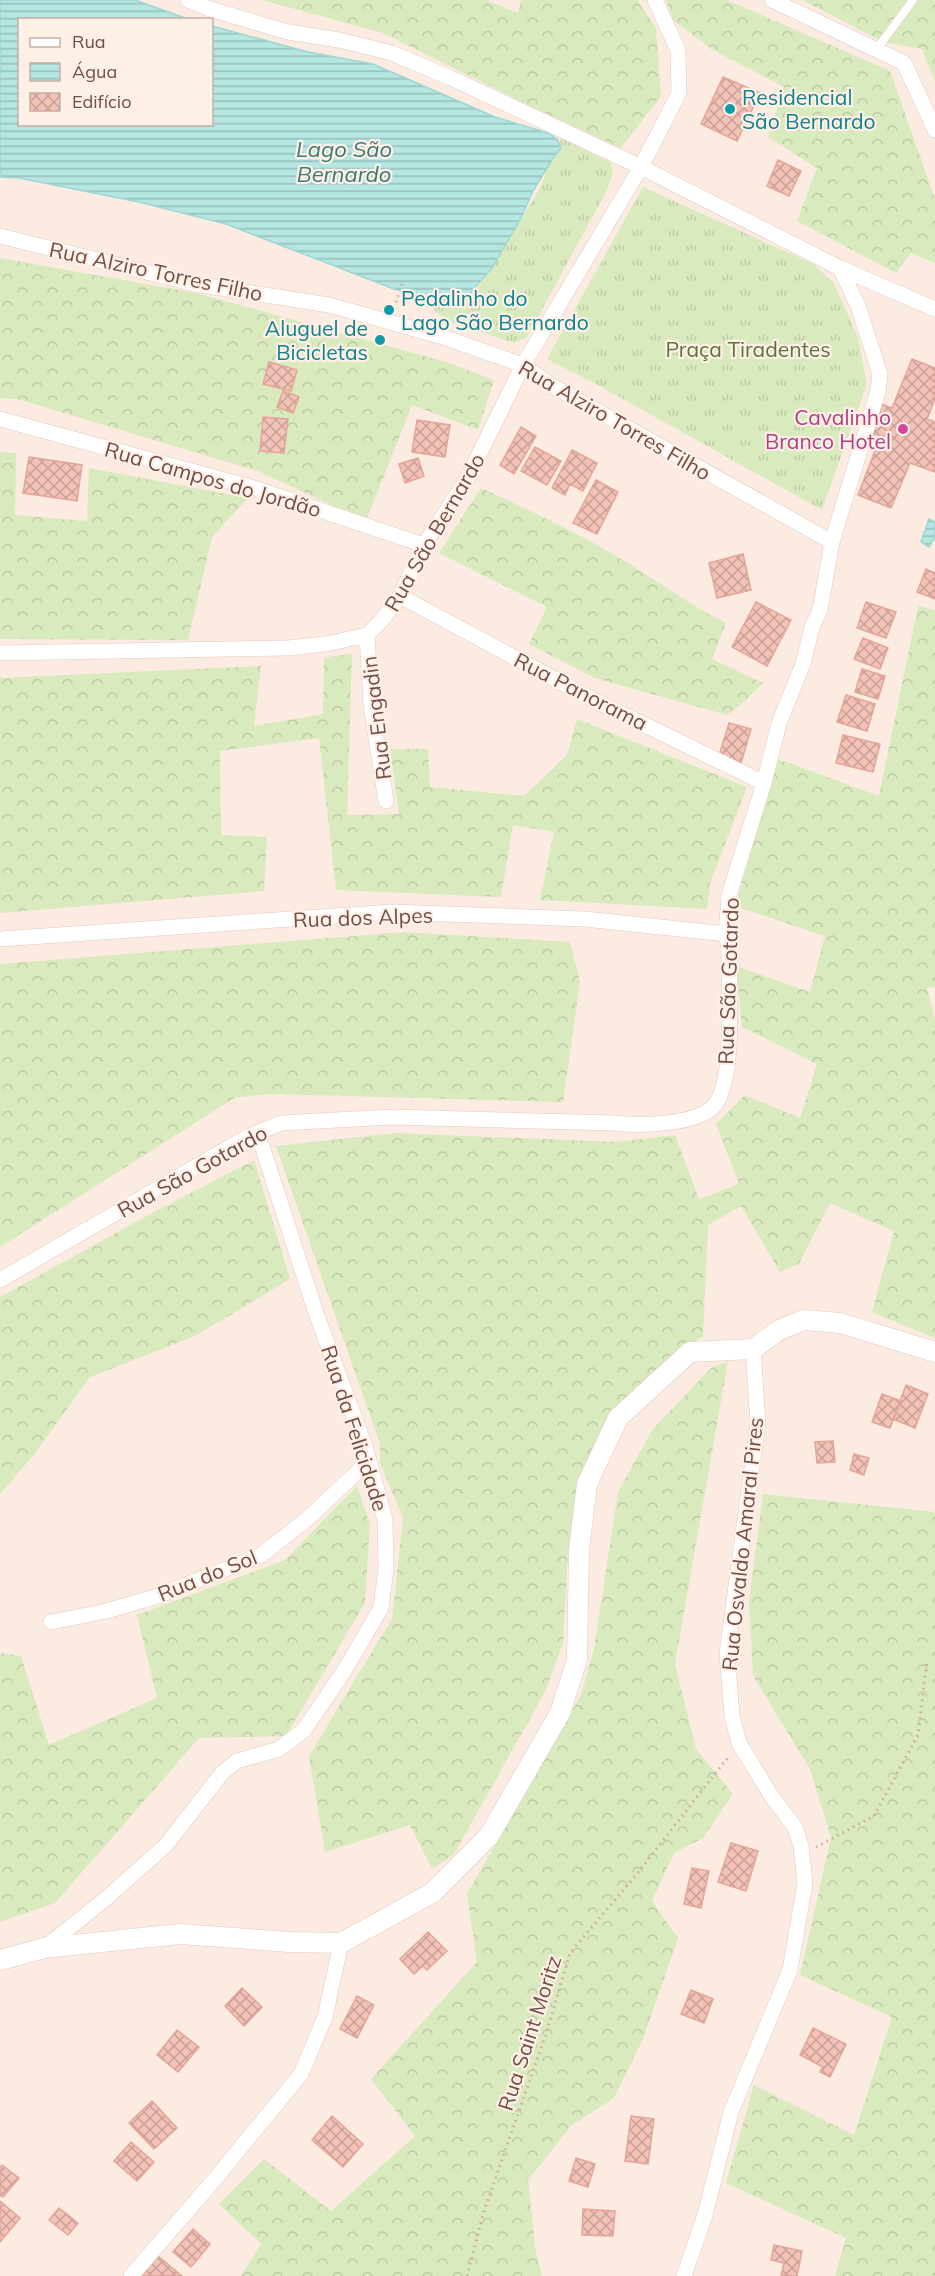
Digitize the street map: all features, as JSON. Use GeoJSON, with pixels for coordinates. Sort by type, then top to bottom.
{"type":"FeatureCollection","features":[{"type":"Feature","properties":{"kind":"street"},"geometry":{"type":"LineString","coordinates":[[188,0],[210,9],[288,32],[339,40],[392,53],[451,78],[641,167],[840,268],[935,309]]}},
{"type":"Feature","properties":{"kind":"street","name":"Rua São Bernardo"},"geometry":{"type":"LineString","coordinates":[[367,635],[382,620],[399,596],[424,545],[467,479],[523,364],[641,167],[679,93],[678,50],[655,0]]}},
{"type":"Feature","properties":{"kind":"street"},"geometry":{"type":"LineString","coordinates":[[772,0],[904,63],[935,130]]}},
{"type":"Feature","properties":{"kind":"street","name":"Rua Alziro Torres Filho"},"geometry":{"type":"LineString","coordinates":[[0,236],[195,284],[329,305],[443,337],[523,364],[549,384],[832,542]]}},
{"type":"Feature","properties":{"kind":"street","name":"Rua São Gotardo"},"geometry":{"type":"LineString","coordinates":[[0,1280],[247,1137],[281,1123],[392,1117],[614,1123],[636,1126],[668,1123],[699,1115],[713,1107],[719,1097],[728,1061],[729,947],[726,934],[729,895],[764,783],[779,723],[803,664],[812,627],[820,610],[832,542],[878,391],[880,375],[858,306],[840,268]]}},
{"type":"Feature","properties":{"kind":"street","name":"Rua Campos do Jordão"},"geometry":{"type":"LineString","coordinates":[[0,419],[254,488],[424,545]]}},
{"type":"Feature","properties":{"kind":"street","name":"Rua Panorama"},"geometry":{"type":"LineString","coordinates":[[399,596],[594,700],[764,783]]}},
{"type":"Feature","properties":{"kind":"street"},"geometry":{"type":"LineString","coordinates":[[0,653],[288,648],[336,642],[367,635]]}},
{"type":"Feature","properties":{"kind":"street","name":"Rua Engadin"},"geometry":{"type":"LineString","coordinates":[[367,635],[371,705],[386,801]]}},
{"type":"Feature","properties":{"kind":"street","name":"Rua dos Alpes"},"geometry":{"type":"LineString","coordinates":[[0,939],[392,912],[585,919],[726,934]]}},
{"type":"Feature","properties":{"kind":"street","name":"Rua da Felicidade"},"geometry":{"type":"LineString","coordinates":[[44,1948],[103,1901],[166,1845],[222,1773],[237,1761],[279,1749],[304,1730],[344,1671],[381,1608],[385,1579],[385,1520],[369,1461],[316,1313],[262,1146],[247,1137]]}},
{"type":"Feature","properties":{"kind":"street"},"geometry":{"type":"LineString","coordinates":[[0,1960],[44,1948],[180,1934],[288,1942],[341,1943],[432,1893],[489,1836],[560,1713],[577,1660],[579,1550],[587,1484],[618,1418],[690,1352],[753,1349],[779,1329],[804,1320],[840,1323],[935,1352]]}},
{"type":"Feature","properties":{"kind":"street","name":"Rua Osvaldo Amaral Pires"},"geometry":{"type":"LineString","coordinates":[[684,2276],[705,2216],[731,2112],[790,1970],[805,1883],[801,1846],[795,1827],[772,1797],[739,1743],[732,1716],[727,1653],[758,1423],[753,1349]]}},
{"type":"Feature","properties":{"kind":"street","name":"Rua do Sol"},"geometry":{"type":"LineString","coordinates":[[51,1623],[107,1611],[158,1596],[261,1555],[307,1519],[369,1461]]}},
{"type":"Feature","properties":{"kind":"street"},"geometry":{"type":"LineString","coordinates":[[131,2276],[215,2179],[301,2074],[325,2017],[341,1943]]}},
{"type":"Feature","properties":{"kind":"lane"},"geometry":{"type":"LineString","coordinates":[[876,50],[914,0]]}},
{"type":"Feature","properties":{"kind":"path"},"geometry":{"type":"LineString","coordinates":[[393,313],[402,284]]}},
{"type":"Feature","properties":{"kind":"path"},"geometry":{"type":"LineString","coordinates":[[801,1846],[809,1850],[874,1816],[918,1735],[927,1661]]}},
{"type":"Feature","properties":{"kind":"path","name":"Rua Saint Moritz"},"geometry":{"type":"LineString","coordinates":[[467,2276],[484,2211],[546,2034],[570,1953],[636,1875],[739,1743]]}},
{"type":"Feature","properties":{"kind":"green space"},"geometry":{"type":"Polygon","coordinates":[[[262,0],[486,0],[518,13],[521,0],[637,0],[656,28],[661,96],[621,148],[383,33],[262,0]]]}},
{"type":"Feature","properties":{"kind":"green space"},"geometry":{"type":"Polygon","coordinates":[[[666,0],[727,0],[890,71],[935,199],[935,263],[911,253],[896,273],[797,221],[817,168],[768,137],[784,87],[711,49],[673,20],[666,0]]]}},
{"type":"Feature","properties":{"kind":"green space"},"geometry":{"type":"Polygon","coordinates":[[[802,0],[935,0],[935,82],[922,49],[883,42],[802,0]]]}},
{"type":"Feature","properties":{"kind":"green space"},"geometry":{"type":"Polygon","coordinates":[[[561,138],[611,163],[613,173],[606,192],[527,337],[514,343],[457,324],[433,311],[438,292],[476,290],[535,197],[544,179],[548,159],[561,138]]]}},
{"type":"Feature","properties":{"kind":"green space","name":"Praça Tiradentes"},"geometry":{"type":"Polygon","coordinates":[[[643,187],[813,264],[833,282],[858,338],[867,384],[822,510],[547,359],[643,187]]]}},
{"type":"Feature","properties":{"kind":"green space"},"geometry":{"type":"Polygon","coordinates":[[[0,258],[196,293],[446,362],[494,380],[478,430],[412,405],[366,521],[258,471],[17,399],[0,398],[0,258]]]}},
{"type":"Feature","properties":{"kind":"green space"},"geometry":{"type":"Polygon","coordinates":[[[0,452],[16,453],[15,515],[87,521],[89,468],[248,498],[212,537],[188,640],[0,639],[0,452]]]}},
{"type":"Feature","properties":{"kind":"green space"},"geometry":{"type":"Polygon","coordinates":[[[481,488],[599,546],[726,623],[712,659],[763,683],[727,715],[595,678],[529,644],[547,607],[439,553],[481,488]]]}},
{"type":"Feature","properties":{"kind":"green space"},"geometry":{"type":"Polygon","coordinates":[[[918,606],[935,610],[935,987],[927,988],[935,1019],[935,1338],[872,1312],[894,1231],[830,1203],[799,1264],[780,1272],[741,1206],[708,1225],[703,1337],[687,1345],[578,1483],[568,1554],[563,1643],[545,1692],[454,1854],[432,1869],[410,1825],[325,1852],[309,1756],[392,1619],[403,1518],[380,1463],[380,1444],[276,1146],[395,1133],[616,1142],[675,1135],[699,1199],[739,1184],[716,1124],[745,1095],[800,1118],[817,1064],[742,1027],[736,966],[810,992],[825,936],[735,906],[778,759],[879,796],[918,606]]]}},
{"type":"Feature","properties":{"kind":"green space"},"geometry":{"type":"Polygon","coordinates":[[[352,653],[347,815],[399,814],[390,749],[428,749],[430,787],[524,796],[567,755],[577,719],[747,787],[710,883],[707,909],[540,900],[554,832],[513,825],[501,897],[336,890],[319,738],[220,751],[221,835],[267,837],[264,891],[0,913],[0,678],[261,666],[254,726],[323,714],[324,658],[352,653]]]}},
{"type":"Feature","properties":{"kind":"green space"},"geometry":{"type":"Polygon","coordinates":[[[404,932],[570,942],[580,982],[563,1102],[270,1094],[234,1098],[0,1247],[0,964],[404,932]]]}},
{"type":"Feature","properties":{"kind":"green space"},"geometry":{"type":"Polygon","coordinates":[[[254,1160],[290,1279],[195,1336],[90,1377],[33,1456],[0,1494],[0,1297],[254,1160]]]}},
{"type":"Feature","properties":{"kind":"green space"},"geometry":{"type":"Polygon","coordinates":[[[728,1361],[675,1664],[696,1749],[733,1794],[703,1838],[674,1853],[652,1901],[678,1938],[643,2039],[614,2098],[572,2125],[528,2180],[536,2253],[542,2276],[241,2276],[261,2244],[219,2204],[264,2159],[331,2211],[415,2136],[371,2079],[477,1962],[467,1894],[581,1695],[594,1649],[618,1492],[653,1429],[711,1368],[728,1361]]]}},
{"type":"Feature","properties":{"kind":"green space"},"geometry":{"type":"Polygon","coordinates":[[[357,1486],[370,1524],[365,1603],[286,1736],[199,1738],[55,1903],[0,1922],[0,1653],[21,1656],[49,1745],[157,1698],[137,1615],[285,1560],[357,1486]]]}},
{"type":"Feature","properties":{"kind":"green space"},"geometry":{"type":"Polygon","coordinates":[[[763,1494],[935,1512],[935,2276],[835,2276],[846,2238],[726,2183],[754,2085],[854,2135],[892,2017],[800,1975],[831,1837],[810,1769],[753,1676],[749,1603],[763,1494]]]}},
{"type":"Feature","properties":{"kind":"water","name":"Lago São Bernardo"},"geometry":{"type":"Polygon","coordinates":[[[0,0],[135,0],[185,18],[18,18],[18,126],[213,126],[213,26],[308,52],[373,64],[495,117],[548,133],[557,139],[561,148],[533,191],[521,218],[492,268],[464,300],[454,301],[394,289],[226,224],[139,202],[19,178],[0,177],[0,0]]]}},
{"type":"Feature","properties":{"kind":"water"},"geometry":{"type":"Polygon","coordinates":[[[929,519],[935,522],[935,537],[929,547],[921,542],[929,519]]]}},
{"type":"Feature","properties":{"kind":"building","name":"Residencial São Bernardo"},"geometry":{"type":"Polygon","coordinates":[[[723,77],[760,93],[737,141],[701,124],[723,77]]]}},
{"type":"Feature","properties":{"kind":"building"},"geometry":{"type":"Polygon","coordinates":[[[778,160],[801,171],[789,196],[767,186],[778,160]]]}},
{"type":"Feature","properties":{"kind":"building","name":"Cavalinho Branco Hotel"},"geometry":{"type":"Polygon","coordinates":[[[912,359],[935,368],[935,399],[927,419],[935,422],[935,472],[910,463],[891,508],[858,495],[879,440],[868,436],[881,404],[892,408],[912,359]]]}},
{"type":"Feature","properties":{"kind":"building"},"geometry":{"type":"Polygon","coordinates":[[[269,362],[297,370],[291,391],[263,384],[269,362]]]}},
{"type":"Feature","properties":{"kind":"building"},"geometry":{"type":"Polygon","coordinates":[[[283,391],[299,397],[293,413],[277,407],[283,391]]]}},
{"type":"Feature","properties":{"kind":"building"},"geometry":{"type":"Polygon","coordinates":[[[263,417],[288,419],[284,453],[260,451],[263,417]]]}},
{"type":"Feature","properties":{"kind":"building"},"geometry":{"type":"Polygon","coordinates":[[[417,420],[450,425],[445,457],[412,452],[417,420]]]}},
{"type":"Feature","properties":{"kind":"building"},"geometry":{"type":"Polygon","coordinates":[[[521,427],[536,436],[514,474],[500,465],[521,427]]]}},
{"type":"Feature","properties":{"kind":"building"},"geometry":{"type":"Polygon","coordinates":[[[535,447],[561,461],[547,485],[521,471],[535,447]]]}},
{"type":"Feature","properties":{"kind":"building"},"geometry":{"type":"Polygon","coordinates":[[[572,450],[597,463],[583,491],[570,484],[565,495],[552,488],[572,450]]]}},
{"type":"Feature","properties":{"kind":"building"},"geometry":{"type":"Polygon","coordinates":[[[29,457],[82,465],[77,501],[23,493],[29,457]]]}},
{"type":"Feature","properties":{"kind":"building"},"geometry":{"type":"Polygon","coordinates":[[[418,458],[424,476],[405,483],[399,464],[418,458]]]}},
{"type":"Feature","properties":{"kind":"building"},"geometry":{"type":"Polygon","coordinates":[[[596,480],[618,492],[597,534],[573,523],[596,480]]]}},
{"type":"Feature","properties":{"kind":"building"},"geometry":{"type":"Polygon","coordinates":[[[743,554],[751,590],[717,598],[709,563],[743,554]]]}},
{"type":"Feature","properties":{"kind":"building"},"geometry":{"type":"Polygon","coordinates":[[[926,569],[935,573],[935,599],[917,592],[926,569]]]}},
{"type":"Feature","properties":{"kind":"building"},"geometry":{"type":"Polygon","coordinates":[[[756,602],[791,620],[767,666],[732,647],[756,602]]]}},
{"type":"Feature","properties":{"kind":"building"},"geometry":{"type":"Polygon","coordinates":[[[866,602],[896,612],[886,638],[857,628],[866,602]]]}},
{"type":"Feature","properties":{"kind":"building"},"geometry":{"type":"Polygon","coordinates":[[[863,638],[888,648],[880,669],[854,659],[863,638]]]}},
{"type":"Feature","properties":{"kind":"building"},"geometry":{"type":"Polygon","coordinates":[[[862,669],[885,676],[878,699],[855,692],[862,669]]]}},
{"type":"Feature","properties":{"kind":"building"},"geometry":{"type":"Polygon","coordinates":[[[846,695],[875,704],[867,731],[837,722],[846,695]]]}},
{"type":"Feature","properties":{"kind":"building"},"geometry":{"type":"Polygon","coordinates":[[[729,723],[751,729],[741,763],[719,756],[729,723]]]}},
{"type":"Feature","properties":{"kind":"building"},"geometry":{"type":"Polygon","coordinates":[[[843,735],[880,744],[873,772],[836,763],[843,735]]]}},
{"type":"Feature","properties":{"kind":"building"},"geometry":{"type":"Polygon","coordinates":[[[906,1385],[928,1394],[915,1428],[893,1419],[906,1385]]]}},
{"type":"Feature","properties":{"kind":"building"},"geometry":{"type":"Polygon","coordinates":[[[882,1394],[901,1401],[890,1428],[872,1422],[882,1394]]]}},
{"type":"Feature","properties":{"kind":"building"},"geometry":{"type":"Polygon","coordinates":[[[833,1441],[835,1462],[817,1463],[815,1442],[833,1441]]]}},
{"type":"Feature","properties":{"kind":"building"},"geometry":{"type":"Polygon","coordinates":[[[854,1454],[869,1458],[864,1475],[850,1470],[854,1454]]]}},
{"type":"Feature","properties":{"kind":"building"},"geometry":{"type":"Polygon","coordinates":[[[731,1843],[758,1851],[746,1891],[718,1882],[731,1843]]]}},
{"type":"Feature","properties":{"kind":"building"},"geometry":{"type":"Polygon","coordinates":[[[692,1868],[709,1871],[701,1908],[684,1904],[692,1868]]]}},
{"type":"Feature","properties":{"kind":"building"},"geometry":{"type":"Polygon","coordinates":[[[428,1932],[447,1951],[427,1970],[423,1966],[414,1974],[400,1959],[428,1932]]]}},
{"type":"Feature","properties":{"kind":"building"},"geometry":{"type":"Polygon","coordinates":[[[242,1988],[262,2007],[244,2026],[225,2006],[242,1988]]]}},
{"type":"Feature","properties":{"kind":"building"},"geometry":{"type":"Polygon","coordinates":[[[691,1990],[713,1999],[704,2023],[681,2014],[691,1990]]]}},
{"type":"Feature","properties":{"kind":"building"},"geometry":{"type":"Polygon","coordinates":[[[357,1996],[374,2005],[357,2038],[340,2029],[357,1996]]]}},
{"type":"Feature","properties":{"kind":"building"},"geometry":{"type":"Polygon","coordinates":[[[813,2028],[846,2044],[830,2077],[820,2072],[823,2067],[800,2055],[813,2028]]]}},
{"type":"Feature","properties":{"kind":"building"},"geometry":{"type":"Polygon","coordinates":[[[177,2030],[199,2047],[178,2072],[157,2055],[177,2030]]]}},
{"type":"Feature","properties":{"kind":"building"},"geometry":{"type":"Polygon","coordinates":[[[152,2101],[177,2128],[154,2149],[129,2123],[152,2101]]]}},
{"type":"Feature","properties":{"kind":"building"},"geometry":{"type":"Polygon","coordinates":[[[332,2116],[363,2144],[343,2167],[312,2140],[332,2116]]]}},
{"type":"Feature","properties":{"kind":"building"},"geometry":{"type":"Polygon","coordinates":[[[631,2116],[654,2119],[648,2164],[625,2161],[631,2116]]]}},
{"type":"Feature","properties":{"kind":"building"},"geometry":{"type":"Polygon","coordinates":[[[131,2142],[154,2162],[137,2181],[114,2161],[131,2142]]]}},
{"type":"Feature","properties":{"kind":"building"},"geometry":{"type":"Polygon","coordinates":[[[576,2158],[595,2164],[588,2187],[569,2181],[576,2158]]]}},
{"type":"Feature","properties":{"kind":"building"},"geometry":{"type":"Polygon","coordinates":[[[2,2165],[19,2178],[3,2197],[0,2195],[2,2165]]]}},
{"type":"Feature","properties":{"kind":"building"},"geometry":{"type":"Polygon","coordinates":[[[0,2201],[20,2218],[0,2242],[0,2201]]]}},
{"type":"Feature","properties":{"kind":"building"},"geometry":{"type":"Polygon","coordinates":[[[59,2208],[78,2223],[68,2235],[49,2220],[59,2208]]]}},
{"type":"Feature","properties":{"kind":"building"},"geometry":{"type":"Polygon","coordinates":[[[583,2209],[615,2211],[613,2236],[582,2235],[583,2209]]]}},
{"type":"Feature","properties":{"kind":"building"},"geometry":{"type":"Polygon","coordinates":[[[193,2229],[210,2244],[191,2267],[173,2252],[193,2229]]]}},
{"type":"Feature","properties":{"kind":"building"},"geometry":{"type":"Polygon","coordinates":[[[774,2245],[802,2251],[797,2276],[781,2276],[784,2263],[771,2260],[774,2245]]]}},
{"type":"Feature","properties":{"kind":"building"},"geometry":{"type":"Polygon","coordinates":[[[158,2256],[182,2276],[141,2276],[158,2256]]]}},
{"type":"Feature","properties":{"kind":"place","name":"Residencial São Bernardo"},"geometry":{"type":"Point","coordinates":[730,109]}},
{"type":"Feature","properties":{"kind":"place","name":"Pedalinho do Lago São Bernardo"},"geometry":{"type":"Point","coordinates":[389,310]}},
{"type":"Feature","properties":{"kind":"place","name":"Aluguel de Bicicletas"},"geometry":{"type":"Point","coordinates":[380,340]}},
{"type":"Feature","properties":{"kind":"place","name":"Cavalinho Branco Hotel"},"geometry":{"type":"Point","coordinates":[903,429]}}]}
